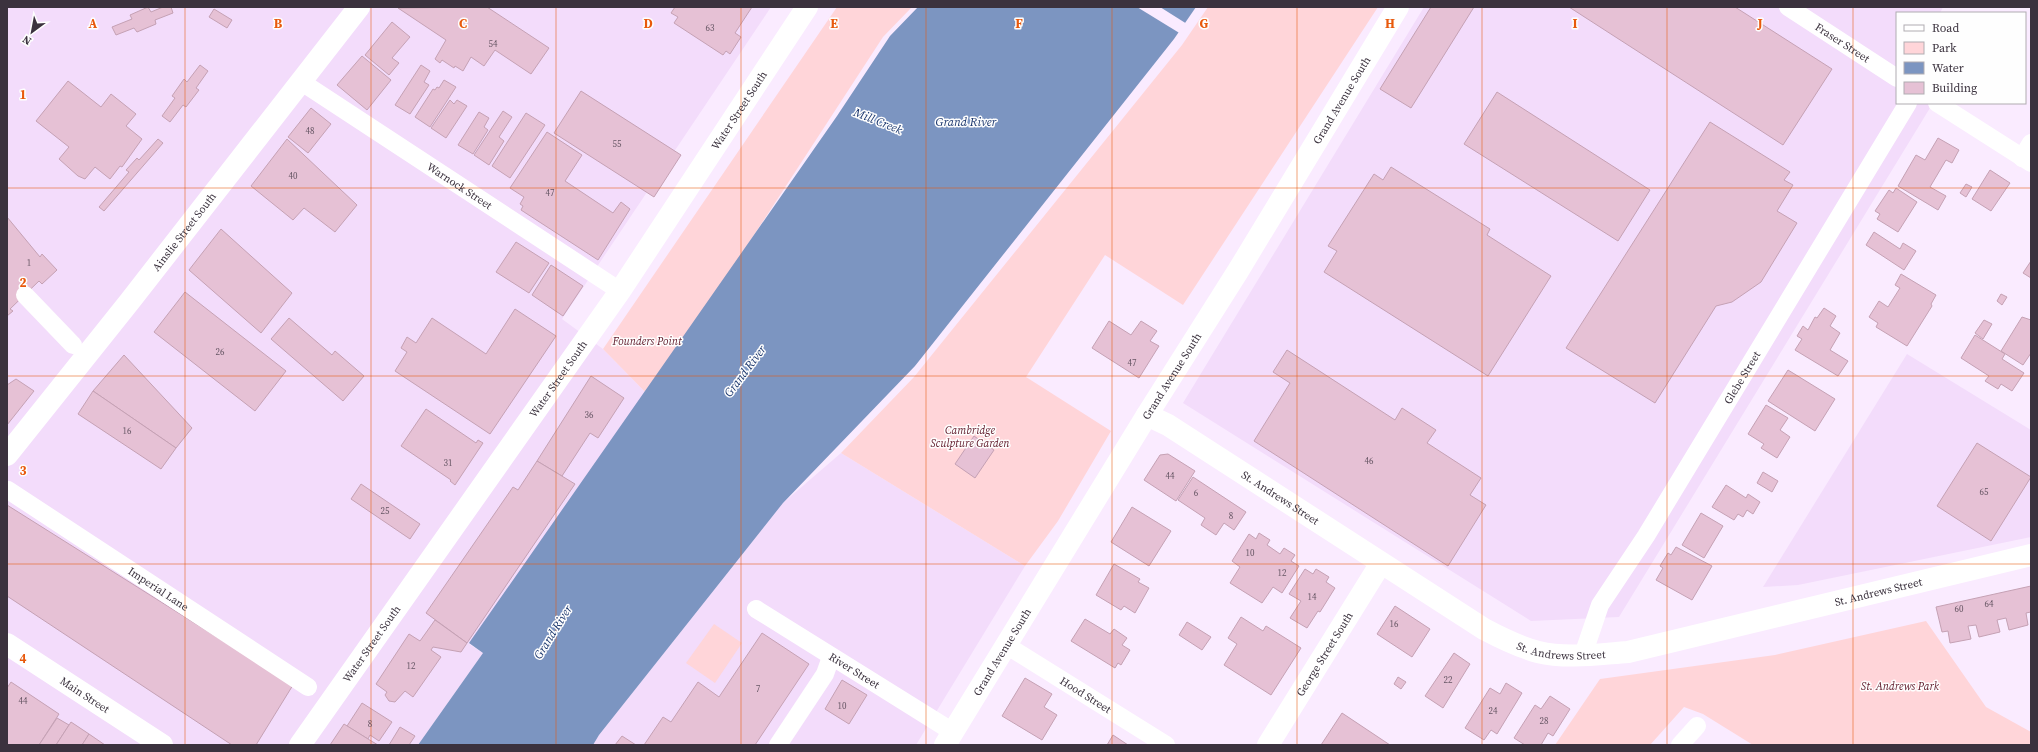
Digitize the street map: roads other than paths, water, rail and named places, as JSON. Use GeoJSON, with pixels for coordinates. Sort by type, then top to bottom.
{"type":"FeatureCollection","features":[{"type":"Feature","properties":{"kind":"main road","name":"Ainslie Street South"},"geometry":{"type":"LineString","coordinates":[[7,455],[130,301],[359,7]]}},
{"type":"Feature","properties":{"kind":"main road","name":"Water Street South"},"geometry":{"type":"LineString","coordinates":[[300,745],[620,291],[807,7]]}},
{"type":"Feature","properties":{"kind":"main road","name":"Grand Avenue South"},"geometry":{"type":"LineString","coordinates":[[949,739],[1398,7]]}},
{"type":"Feature","properties":{"kind":"main road","name":"St. Andrews Street"},"geometry":{"type":"LineString","coordinates":[[1147,414],[1463,616],[1511,643],[1538,652],[1583,655],[1628,652],[2031,555]]}},
{"type":"Feature","properties":{"kind":"main road","name":"George Street South"},"geometry":{"type":"LineString","coordinates":[[1268,745],[1381,563]]}},
{"type":"Feature","properties":{"kind":"main road","name":"Main Street"},"geometry":{"type":"LineString","coordinates":[[7,644],[162,745]]}},
{"type":"Feature","properties":{"kind":"street","name":"Fraser Street"},"geometry":{"type":"LineString","coordinates":[[1788,7],[1896,77]]}},
{"type":"Feature","properties":{"kind":"street","name":"Warnock Street"},"geometry":{"type":"LineString","coordinates":[[300,81],[620,291]]}},
{"type":"Feature","properties":{"kind":"street","name":"Glebe Street"},"geometry":{"type":"LineString","coordinates":[[1583,655],[1600,605],[1646,536],[1907,104]]}},
{"type":"Feature","properties":{"kind":"street"},"geometry":{"type":"LineString","coordinates":[[1939,104],[2028,155]]}},
{"type":"Feature","properties":{"kind":"street"},"geometry":{"type":"LineString","coordinates":[[25,295],[73,344]]}},
{"type":"Feature","properties":{"kind":"street","name":"Imperial Lane"},"geometry":{"type":"LineString","coordinates":[[8,490],[308,687]]}},
{"type":"Feature","properties":{"kind":"street","name":"River Street"},"geometry":{"type":"LineString","coordinates":[[756,609],[831,657],[949,739]]}},
{"type":"Feature","properties":{"kind":"street","name":"Hood Street"},"geometry":{"type":"LineString","coordinates":[[1006,645],[1166,745]]}},
{"type":"Feature","properties":{"kind":"street"},"geometry":{"type":"LineString","coordinates":[[778,745],[825,674],[831,657]]}},
{"type":"Feature","properties":{"kind":"street"},"geometry":{"type":"LineString","coordinates":[[1680,745],[1697,726]]}},
{"type":"Feature","properties":{"kind":"water","name":"Grand River"},"geometry":{"type":"Polygon","coordinates":[[[918,7],[1196,7],[1174,39],[915,366],[783,503],[599,735],[593,745],[418,745],[483,653],[469,643],[837,116],[890,36],[918,7]]]}},
{"type":"Feature","properties":{"kind":"water label","name":"Mill Creek"},"geometry":{"type":"Point","coordinates":[878,121]}},
{"type":"Feature","properties":{"kind":"park label","name":"Founders Point"},"geometry":{"type":"Point","coordinates":[647,341]}},
{"type":"Feature","properties":{"kind":"park label","name":"Cambridge Sculpture Garden"},"geometry":{"type":"Point","coordinates":[970,436]}},
{"type":"Feature","properties":{"kind":"park label","name":"St. Andrews Park"},"geometry":{"type":"Point","coordinates":[1900,686]}}]}
